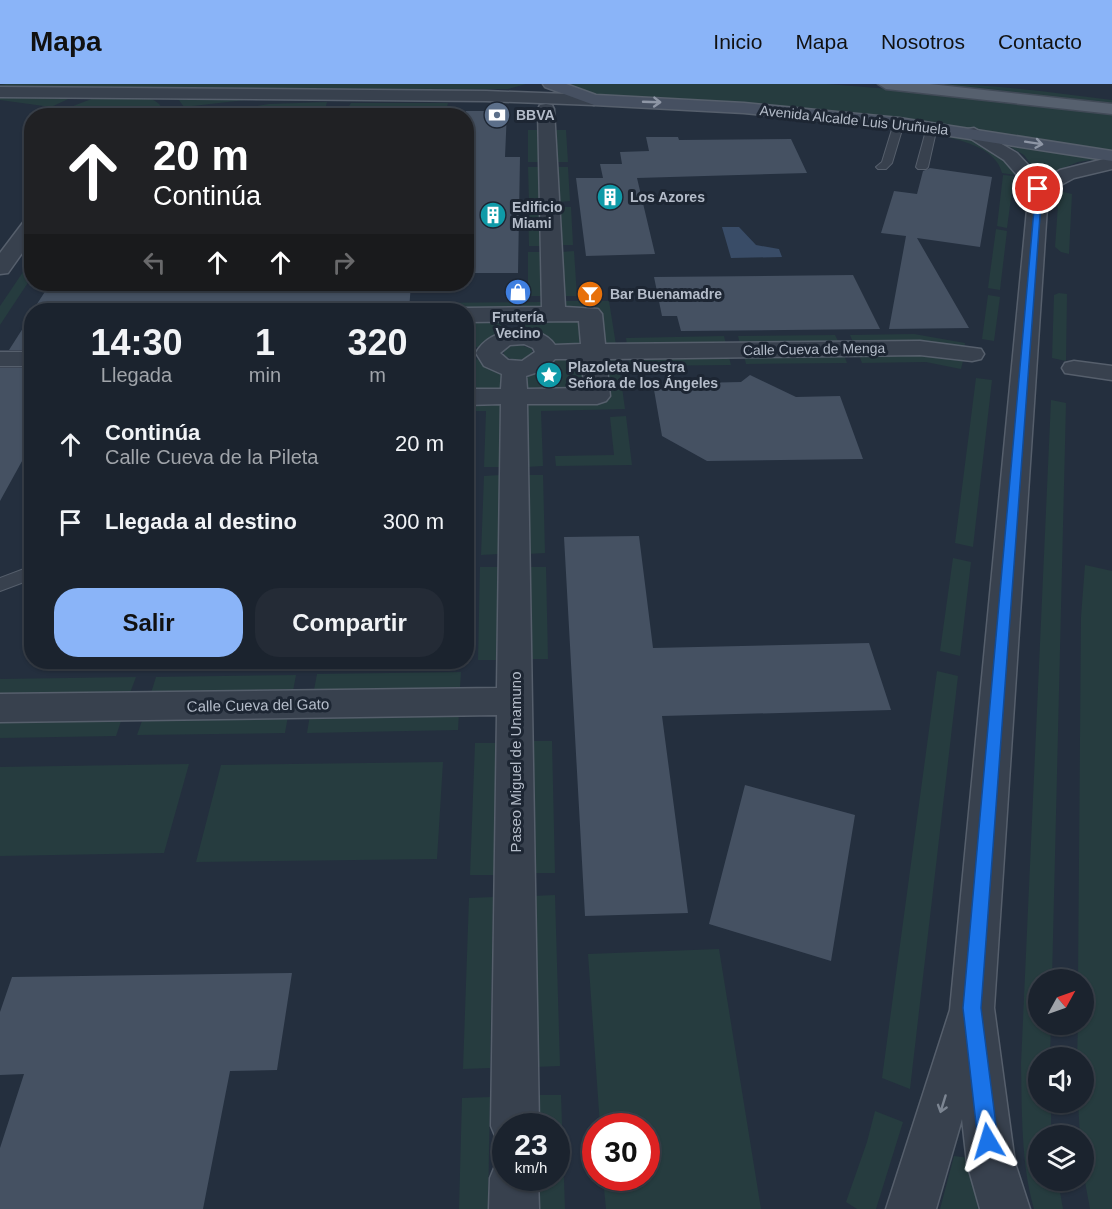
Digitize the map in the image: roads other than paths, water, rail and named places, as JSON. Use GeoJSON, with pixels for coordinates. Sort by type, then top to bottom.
{"type":"FeatureCollection","features":[{"type":"Feature","properties":{"kind":"main road"},"geometry":{"type":"LineString","coordinates":[[886,84],[1112,109]]}},
{"type":"Feature","properties":{"kind":"main road"},"geometry":{"type":"LineString","coordinates":[[1018,84],[1112,95]]}},
{"type":"Feature","properties":{"kind":"street","name":"Avenida Alcalde Luis Uruñuela"},"geometry":{"type":"LineString","coordinates":[[486,96],[516,92],[535,84]]}},
{"type":"Feature","properties":{"kind":"street","name":"Avenida Alcalde Luis Uruñuela"},"geometry":{"type":"LineString","coordinates":[[551,84],[594,100]]}},
{"type":"Feature","properties":{"kind":"street","name":"Avenida Alcalde Luis Uruñuela"},"geometry":{"type":"LineString","coordinates":[[0,92],[486,96],[744,108],[899,123],[1112,156]]}},
{"type":"Feature","properties":{"kind":"street","name":"Avenida Alcalde Luis Uruñuela"},"geometry":{"type":"LineString","coordinates":[[129,92],[156,96],[170,103],[174,108]]}},
{"type":"Feature","properties":{"kind":"street"},"geometry":{"type":"LineString","coordinates":[[61,108],[91,96],[129,92]]}},
{"type":"Feature","properties":{"kind":"street","name":"Avenida Alcalde Luis Uruñuela"},"geometry":{"type":"LineString","coordinates":[[197,108],[342,95]]}},
{"type":"Feature","properties":{"kind":"street"},"geometry":{"type":"LineString","coordinates":[[0,104],[24,108]]}},
{"type":"Feature","properties":{"kind":"street"},"geometry":{"type":"LineString","coordinates":[[546,109],[554,315]]}},
{"type":"Feature","properties":{"kind":"street"},"geometry":{"type":"LineString","coordinates":[[974,133],[1007,152],[1025,168],[1038,189],[972,1008],[991,1163],[1005,1209]]}},
{"type":"Feature","properties":{"kind":"street"},"geometry":{"type":"LineString","coordinates":[[1038,189],[1067,174],[1112,163]]}},
{"type":"Feature","properties":{"kind":"street"},"geometry":{"type":"LineString","coordinates":[[0,267],[24,235]]}},
{"type":"Feature","properties":{"kind":"street"},"geometry":{"type":"LineString","coordinates":[[474,395],[514,383],[597,396],[590,314],[554,315],[515,326],[493,344],[477,353]]}},
{"type":"Feature","properties":{"kind":"street"},"geometry":{"type":"LineString","coordinates":[[474,317],[515,326],[546,347],[546,358],[514,383]]}},
{"type":"Feature","properties":{"kind":"street","name":"Calle Cueva de Menga"},"geometry":{"type":"LineString","coordinates":[[547,352],[920,348],[972,354]]}},
{"type":"Feature","properties":{"kind":"street"},"geometry":{"type":"LineString","coordinates":[[477,353],[498,365],[514,383]]}},
{"type":"Feature","properties":{"kind":"street"},"geometry":{"type":"LineString","coordinates":[[0,359],[24,359]]}},
{"type":"Feature","properties":{"kind":"street"},"geometry":{"type":"LineString","coordinates":[[1074,368],[1112,373]]}},
{"type":"Feature","properties":{"kind":"street","name":"Paseo Miguel de Unamuno"},"geometry":{"type":"LineString","coordinates":[[514,383],[514,1113]]}},
{"type":"Feature","properties":{"kind":"street","name":"Calle Cueva del Gato"},"geometry":{"type":"LineString","coordinates":[[0,708],[515,701]]}},
{"type":"Feature","properties":{"kind":"street"},"geometry":{"type":"LineString","coordinates":[[911,1209],[972,1008]]}},
{"type":"Feature","properties":{"kind":"street"},"geometry":{"type":"LineString","coordinates":[[514,1191],[514,1209]]}},
{"type":"Feature","properties":{"kind":"lane"},"geometry":{"type":"LineString","coordinates":[[882,167],[887,163],[899,123]]}},
{"type":"Feature","properties":{"kind":"lane"},"geometry":{"type":"LineString","coordinates":[[922,167],[932,128]]}},
{"type":"Feature","properties":{"kind":"lane"},"geometry":{"type":"LineString","coordinates":[[0,585],[24,575]]}},
{"type":"Feature","properties":{"kind":"water"},"geometry":{"type":"Polygon","coordinates":[[[722,227],[739,227],[756,245],[779,249],[782,257],[731,258],[722,227]]]}},
{"type":"Feature","properties":{"kind":"place","name":"BBVA"},"geometry":{"type":"Point","coordinates":[497,115]}},
{"type":"Feature","properties":{"kind":"place","name":"Los Azores"},"geometry":{"type":"Point","coordinates":[610,197]}},
{"type":"Feature","properties":{"kind":"place","name":"Edificio Miami"},"geometry":{"type":"Point","coordinates":[493,215]}},
{"type":"Feature","properties":{"kind":"place","name":"Frutería Vecino"},"geometry":{"type":"Point","coordinates":[518,292]}},
{"type":"Feature","properties":{"kind":"place","name":"Bar Buenamadre"},"geometry":{"type":"Point","coordinates":[590,294]}},
{"type":"Feature","properties":{"kind":"place","name":"Plazoleta Nuestra Señora de los Ángeles"},"geometry":{"type":"Point","coordinates":[549,375]}}]}
